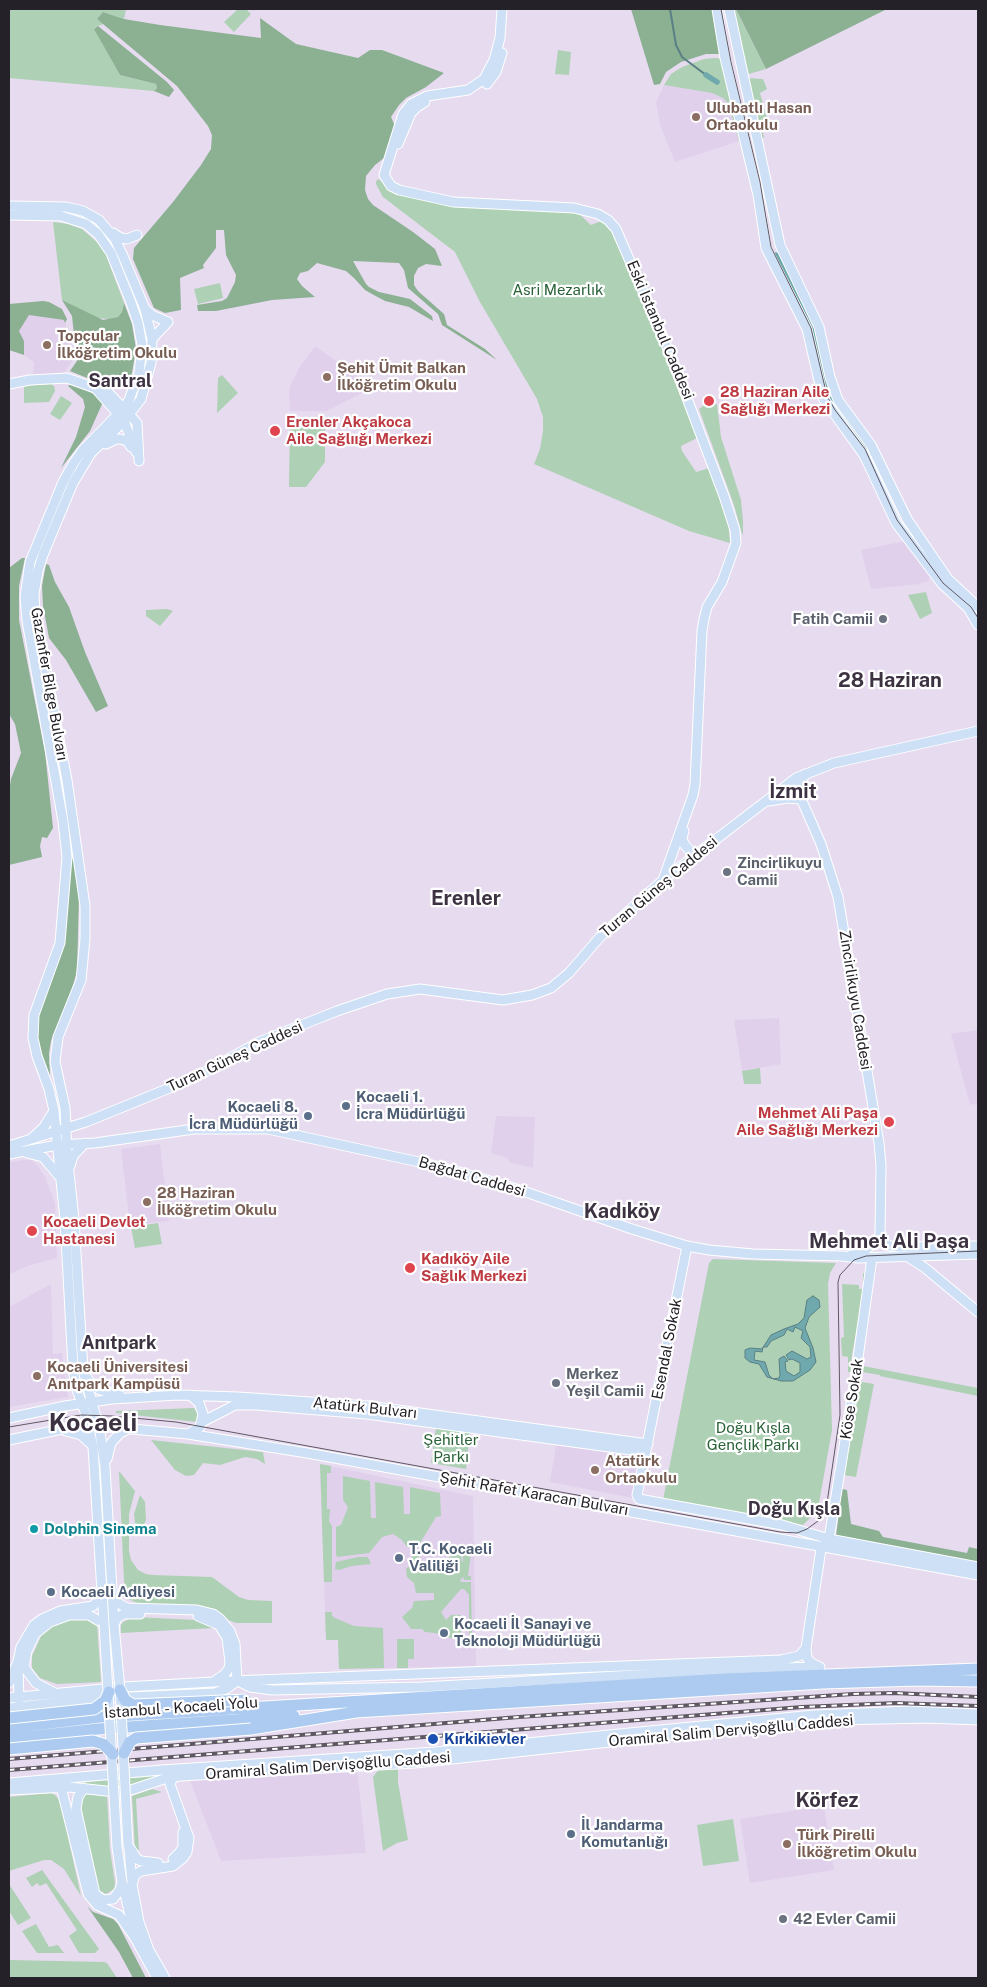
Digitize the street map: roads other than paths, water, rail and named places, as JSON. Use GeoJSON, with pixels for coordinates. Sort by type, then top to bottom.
{"type":"FeatureCollection","features":[{"type":"Feature","properties":{"kind":"highway"},"geometry":{"type":"LineString","coordinates":[[820,1667],[918,1670],[975,1675]]}},
{"type":"Feature","properties":{"kind":"highway"},"geometry":{"type":"LineString","coordinates":[[9,1749],[93,1741],[103,1744],[118,1753],[136,1738],[251,1729],[355,1707],[726,1678],[918,1670]]}},
{"type":"Feature","properties":{"kind":"highway"},"geometry":{"type":"LineString","coordinates":[[9,1728],[100,1717],[355,1707],[823,1683],[917,1680],[975,1675]]}},
{"type":"Feature","properties":{"kind":"highway"},"geometry":{"type":"LineString","coordinates":[[9,1718],[94,1708],[115,1691],[133,1706],[246,1700],[355,1707]]}},
{"type":"Feature","properties":{"kind":"highway","name":"İstanbul - Kocaeli Yolu"},"geometry":{"type":"LineString","coordinates":[[9,1739],[108,1728],[355,1707]]}},
{"type":"Feature","properties":{"kind":"main road","name":"Eski İstanbul Caddesi"},"geometry":{"type":"LineString","coordinates":[[502,9],[500,38],[494,60],[484,79],[468,90],[428,96],[419,99],[408,107],[403,114],[398,128],[384,175],[391,186],[399,190],[452,202],[588,210],[608,220],[616,229],[674,364],[724,496],[736,536],[734,550],[722,582],[707,607],[703,626],[696,778],[693,795],[663,880]]}},
{"type":"Feature","properties":{"kind":"main road","name":"Eski İstanbul Caddesi"},"geometry":{"type":"LineString","coordinates":[[508,9],[505,46],[498,67],[492,77],[483,87],[472,94],[427,101],[417,107],[409,117],[391,165],[390,176],[396,183],[402,186],[453,199],[574,204],[592,208],[609,217],[620,232],[633,266],[673,354],[717,467],[732,510],[738,535],[734,563],[706,624],[701,775],[697,794],[682,838],[687,849],[694,856]]}},
{"type":"Feature","properties":{"kind":"main road"},"geometry":{"type":"LineString","coordinates":[[717,9],[725,58],[758,195],[766,248],[807,329],[823,398],[864,455],[896,523],[942,584],[968,608],[978,625]]}},
{"type":"Feature","properties":{"kind":"main road"},"geometry":{"type":"LineString","coordinates":[[729,9],[780,245],[819,326],[832,386],[838,400],[871,445],[907,520],[948,579],[978,607]]}},
{"type":"Feature","properties":{"kind":"main road","name":"Gazanfer Bilge Bulvarı"},"geometry":{"type":"LineString","coordinates":[[9,206],[59,206],[74,208],[94,217],[109,230],[126,262],[145,309],[152,339],[151,363],[141,399],[82,451],[69,470],[35,548],[25,583],[26,621],[55,769],[64,821],[67,857],[60,943],[34,1014],[32,1031],[34,1046],[54,1110],[57,1145]]}},
{"type":"Feature","properties":{"kind":"main road","name":"Gazanfer Bilge Bulvarı"},"geometry":{"type":"LineString","coordinates":[[9,216],[68,217],[86,224],[103,240],[111,253],[141,334],[142,354],[134,388],[124,415],[91,453],[73,483],[43,555],[34,594],[35,613],[68,790],[85,906],[85,939],[81,980],[58,1037],[56,1048],[56,1072],[65,1108],[67,1144]]}},
{"type":"Feature","properties":{"kind":"main road"},"geometry":{"type":"LineString","coordinates":[[109,230],[121,238],[127,239],[137,235],[127,251],[126,262]]}},
{"type":"Feature","properties":{"kind":"main road"},"geometry":{"type":"LineString","coordinates":[[145,309],[152,315],[168,322],[152,339]]}},
{"type":"Feature","properties":{"kind":"main road"},"geometry":{"type":"LineString","coordinates":[[9,384],[30,380],[67,378],[110,393],[122,395],[134,388]]}},
{"type":"Feature","properties":{"kind":"main road"},"geometry":{"type":"LineString","coordinates":[[91,385],[124,415],[137,424],[139,461],[124,415],[110,393]]}},
{"type":"Feature","properties":{"kind":"main road"},"geometry":{"type":"LineString","coordinates":[[138,433],[141,399]]}},
{"type":"Feature","properties":{"kind":"main road"},"geometry":{"type":"LineString","coordinates":[[80,470],[93,456],[116,439],[127,441],[137,455]]}},
{"type":"Feature","properties":{"kind":"main road","name":"Turan Güneş Caddesi"},"geometry":{"type":"LineString","coordinates":[[56,1133],[194,1078],[259,1042],[337,1011],[388,994],[420,989],[503,1000],[532,995],[551,988],[569,973],[600,937],[663,880],[796,778],[834,763],[978,731]]}},
{"type":"Feature","properties":{"kind":"main road"},"geometry":{"type":"LineString","coordinates":[[766,802],[787,798],[801,799],[799,787],[805,774]]}},
{"type":"Feature","properties":{"kind":"main road","name":"Zincirlikuyu Caddesi"},"geometry":{"type":"LineString","coordinates":[[801,799],[813,823],[828,865],[838,897],[844,927],[879,1143],[881,1165],[880,1235]]}},
{"type":"Feature","properties":{"kind":"main road"},"geometry":{"type":"LineString","coordinates":[[678,837],[681,851],[687,855],[694,856]]}},
{"type":"Feature","properties":{"kind":"main road"},"geometry":{"type":"LineString","coordinates":[[65,1108],[72,1118],[86,1122]]}},
{"type":"Feature","properties":{"kind":"main road"},"geometry":{"type":"LineString","coordinates":[[26,1142],[38,1133],[54,1110]]}},
{"type":"Feature","properties":{"kind":"main road","name":"Bağdat Caddesi"},"geometry":{"type":"LineString","coordinates":[[57,1145],[194,1129],[268,1129],[463,1173],[687,1246],[730,1253],[872,1258],[978,1254]]}},
{"type":"Feature","properties":{"kind":"main road"},"geometry":{"type":"LineString","coordinates":[[9,1146],[56,1133]]}},
{"type":"Feature","properties":{"kind":"main road"},"geometry":{"type":"LineString","coordinates":[[65,1176],[73,1156],[85,1143]]}},
{"type":"Feature","properties":{"kind":"main road"},"geometry":{"type":"LineString","coordinates":[[67,1144],[65,1176],[87,1406]]}},
{"type":"Feature","properties":{"kind":"main road"},"geometry":{"type":"LineString","coordinates":[[13,1153],[57,1145],[65,1176]]}},
{"type":"Feature","properties":{"kind":"main road"},"geometry":{"type":"LineString","coordinates":[[13,1153],[34,1153],[43,1157],[65,1176]]}},
{"type":"Feature","properties":{"kind":"main road"},"geometry":{"type":"LineString","coordinates":[[69,1220],[74,1378],[87,1406],[105,1467],[114,1626],[118,1753],[117,1847],[122,1882],[135,1938]]}},
{"type":"Feature","properties":{"kind":"main road"},"geometry":{"type":"LineString","coordinates":[[842,1256],[864,1251],[880,1235],[883,1242],[890,1246],[978,1246]]}},
{"type":"Feature","properties":{"kind":"main road","name":"Esendal Sokak"},"geometry":{"type":"LineString","coordinates":[[647,1448],[687,1246]]}},
{"type":"Feature","properties":{"kind":"main road"},"geometry":{"type":"LineString","coordinates":[[918,1246],[925,1268]]}},
{"type":"Feature","properties":{"kind":"main road"},"geometry":{"type":"LineString","coordinates":[[907,1257],[925,1268],[978,1312]]}},
{"type":"Feature","properties":{"kind":"main road","name":"Köse Sokak"},"geometry":{"type":"LineString","coordinates":[[829,1539],[872,1258]]}},
{"type":"Feature","properties":{"kind":"main road"},"geometry":{"type":"LineString","coordinates":[[83,1370],[92,1385],[102,1391],[114,1394],[152,1397]]}},
{"type":"Feature","properties":{"kind":"main road"},"geometry":{"type":"LineString","coordinates":[[190,1395],[197,1400],[202,1408],[202,1422]]}},
{"type":"Feature","properties":{"kind":"main road","name":"Atatürk Bulvarı"},"geometry":{"type":"LineString","coordinates":[[9,1418],[152,1397],[190,1395],[368,1406],[647,1448]]}},
{"type":"Feature","properties":{"kind":"main road","name":"Atatürk Bulvarı"},"geometry":{"type":"LineString","coordinates":[[188,1434],[198,1429],[202,1422],[235,1405],[256,1405],[367,1414],[647,1448]]}},
{"type":"Feature","properties":{"kind":"main road"},"geometry":{"type":"LineString","coordinates":[[93,1426],[104,1624],[115,1691]]}},
{"type":"Feature","properties":{"kind":"main road","name":"Şehit Rafet Karacan Bulvarı"},"geometry":{"type":"LineString","coordinates":[[9,1440],[56,1430],[93,1426],[188,1434],[289,1450],[978,1575]]}},
{"type":"Feature","properties":{"kind":"main road"},"geometry":{"type":"LineString","coordinates":[[105,1467],[111,1443],[120,1433],[128,1429]]}},
{"type":"Feature","properties":{"kind":"main road"},"geometry":{"type":"LineString","coordinates":[[56,1430],[69,1431],[81,1435],[93,1447]]}},
{"type":"Feature","properties":{"kind":"main road","name":"Şehit Rafet Karacan Bulvarı"},"geometry":{"type":"LineString","coordinates":[[647,1448],[637,1495],[639,1499],[782,1525],[829,1539],[978,1567]]}},
{"type":"Feature","properties":{"kind":"main road"},"geometry":{"type":"LineString","coordinates":[[820,1667],[810,1662],[807,1658],[806,1648],[822,1546],[829,1539]]}},
{"type":"Feature","properties":{"kind":"main road"},"geometry":{"type":"LineString","coordinates":[[112,1595],[118,1603],[128,1608],[197,1610],[213,1614],[230,1631],[235,1644],[237,1681]]}},
{"type":"Feature","properties":{"kind":"main road"},"geometry":{"type":"LineString","coordinates":[[22,1700],[21,1646],[27,1634],[42,1619],[60,1610],[92,1606],[102,1596]]}},
{"type":"Feature","properties":{"kind":"main road"},"geometry":{"type":"LineString","coordinates":[[114,1626],[117,1618],[124,1614],[197,1616],[213,1621],[219,1625],[228,1638],[230,1662],[225,1674],[213,1682]]}},
{"type":"Feature","properties":{"kind":"main road"},"geometry":{"type":"LineString","coordinates":[[9,1683],[21,1664],[35,1634],[50,1622],[69,1615],[89,1615],[104,1624]]}},
{"type":"Feature","properties":{"kind":"main road"},"geometry":{"type":"LineString","coordinates":[[9,1703],[56,1693],[124,1687],[793,1658],[799,1656],[806,1648]]}},
{"type":"Feature","properties":{"kind":"main road"},"geometry":{"type":"LineString","coordinates":[[718,1662],[770,1668]]}},
{"type":"Feature","properties":{"kind":"main road"},"geometry":{"type":"LineString","coordinates":[[21,1664],[42,1688],[56,1693]]}},
{"type":"Feature","properties":{"kind":"main road"},"geometry":{"type":"LineString","coordinates":[[236,1665],[244,1674],[255,1681]]}},
{"type":"Feature","properties":{"kind":"main road"},"geometry":{"type":"LineString","coordinates":[[237,1681],[250,1687],[272,1690],[422,1688],[770,1668],[820,1667]]}},
{"type":"Feature","properties":{"kind":"main road"},"geometry":{"type":"LineString","coordinates":[[9,1698],[22,1700],[215,1693],[226,1689],[237,1681]]}},
{"type":"Feature","properties":{"kind":"main road"},"geometry":{"type":"LineString","coordinates":[[9,1708],[22,1700]]}},
{"type":"Feature","properties":{"kind":"main road","name":"Oramiral Salim Dervişoğllu Caddesi"},"geometry":{"type":"LineString","coordinates":[[9,1790],[64,1783],[435,1752],[814,1715],[909,1711],[978,1714]]}},
{"type":"Feature","properties":{"kind":"main road","name":"Oramiral Salim Dervişoğllu Caddesi"},"geometry":{"type":"LineString","coordinates":[[9,1783],[64,1783],[115,1792],[172,1777],[415,1763],[712,1731],[837,1720],[927,1718],[978,1720]]}},
{"type":"Feature","properties":{"kind":"main road"},"geometry":{"type":"LineString","coordinates":[[118,1753],[132,1884],[139,1922],[144,1939],[165,1978]]}},
{"type":"Feature","properties":{"kind":"main road"},"geometry":{"type":"LineString","coordinates":[[132,1884],[135,1875],[141,1871],[165,1868],[178,1863],[190,1845],[170,1784],[172,1777]]}},
{"type":"Feature","properties":{"kind":"main road"},"geometry":{"type":"LineString","coordinates":[[128,1845],[140,1861],[163,1863],[175,1858],[183,1847],[185,1832],[166,1791],[156,1782]]}},
{"type":"Feature","properties":{"kind":"main road"},"geometry":{"type":"LineString","coordinates":[[64,1783],[76,1809],[94,1894],[103,1900],[113,1899],[120,1890],[122,1882]]}},
{"type":"Feature","properties":{"kind":"main road"},"geometry":{"type":"LineString","coordinates":[[64,1783],[88,1894],[97,1905],[119,1915],[135,1938],[157,1978]]}},
{"type":"Feature","properties":{"kind":"main road"},"geometry":{"type":"LineString","coordinates":[[76,1809],[78,1797],[84,1788]]}},
{"type":"Feature","properties":{"kind":"waterway"},"geometry":{"type":"LineString","coordinates":[[670,9],[676,45],[682,57],[706,75]]}},
{"type":"Feature","properties":{"kind":"waterway"},"geometry":{"type":"LineString","coordinates":[[706,75],[717,82]]}},
{"type":"Feature","properties":{"kind":"waterway"},"geometry":{"type":"LineString","coordinates":[[776,255],[813,326],[824,375],[834,403],[868,449]]}},
{"type":"Feature","properties":{"kind":"tram line"},"geometry":{"type":"LineString","coordinates":[[721,9],[731,62],[760,182],[771,247],[811,328],[827,396],[835,410],[865,449],[897,520],[943,583],[971,607],[978,618]]}},
{"type":"Feature","properties":{"kind":"tram line"},"geometry":{"type":"LineString","coordinates":[[9,1427],[81,1415],[176,1422],[780,1532],[797,1533],[818,1521],[827,1503],[840,1415],[838,1282],[840,1275],[854,1260],[866,1256],[978,1251]]}},
{"type":"Feature","properties":{"kind":"railway"},"geometry":{"type":"LineString","coordinates":[[9,1759],[519,1717],[853,1694],[895,1693],[978,1697]]}},
{"type":"Feature","properties":{"kind":"railway"},"geometry":{"type":"LineString","coordinates":[[9,1770],[802,1707],[896,1703],[978,1706]]}},
{"type":"Feature","properties":{"kind":"place","name":"Ulubatlı Hasan Ortaokulu"},"geometry":{"type":"Point","coordinates":[696,117]}},
{"type":"Feature","properties":{"kind":"place","name":"Topçular İlköğretim Okulu"},"geometry":{"type":"Point","coordinates":[47,345]}},
{"type":"Feature","properties":{"kind":"place","name":"Şehit Ümit Balkan İlköğretim Okulu"},"geometry":{"type":"Point","coordinates":[327,377]}},
{"type":"Feature","properties":{"kind":"place","name":"28 Haziran Aile Sağlığı Merkezi"},"geometry":{"type":"Point","coordinates":[709,401]}},
{"type":"Feature","properties":{"kind":"place","name":"Erenler Akçakoca Aile Sağlıığı Merkezi"},"geometry":{"type":"Point","coordinates":[275,431]}},
{"type":"Feature","properties":{"kind":"place","name":"Fatih Camii"},"geometry":{"type":"Point","coordinates":[883,619]}},
{"type":"Feature","properties":{"kind":"place","name":"Zincirlikuyu Camii"},"geometry":{"type":"Point","coordinates":[727,872]}},
{"type":"Feature","properties":{"kind":"place","name":"Kocaeli 1. İcra Müdürlüğü"},"geometry":{"type":"Point","coordinates":[346,1106]}},
{"type":"Feature","properties":{"kind":"place","name":"Kocaeli 8. İcra Müdürlüğü"},"geometry":{"type":"Point","coordinates":[308,1116]}},
{"type":"Feature","properties":{"kind":"place","name":"Mehmet Ali Paşa Aile Sağlığı Merkezi"},"geometry":{"type":"Point","coordinates":[889,1122]}},
{"type":"Feature","properties":{"kind":"place","name":"28 Haziran İlköğretim Okulu"},"geometry":{"type":"Point","coordinates":[147,1202]}},
{"type":"Feature","properties":{"kind":"place","name":"Kocaeli Devlet Hastanesi"},"geometry":{"type":"Point","coordinates":[32,1231]}},
{"type":"Feature","properties":{"kind":"place","name":"Kadıköy Aile Sağlık Merkezi"},"geometry":{"type":"Point","coordinates":[410,1268]}},
{"type":"Feature","properties":{"kind":"place","name":"Kocaeli Üniversitesi Anıtpark Kampüsü"},"geometry":{"type":"Point","coordinates":[37,1376]}},
{"type":"Feature","properties":{"kind":"place","name":"Merkez Yeşil Camii"},"geometry":{"type":"Point","coordinates":[556,1383]}},
{"type":"Feature","properties":{"kind":"place","name":"Atatürk Ortaokulu"},"geometry":{"type":"Point","coordinates":[595,1470]}},
{"type":"Feature","properties":{"kind":"place","name":"Dolphin Sinema"},"geometry":{"type":"Point","coordinates":[34,1529]}},
{"type":"Feature","properties":{"kind":"place","name":"T.C. Kocaeli Valiliği"},"geometry":{"type":"Point","coordinates":[399,1558]}},
{"type":"Feature","properties":{"kind":"place","name":"Kocaeli Adliyesi"},"geometry":{"type":"Point","coordinates":[51,1592]}},
{"type":"Feature","properties":{"kind":"place","name":"Kocaeli İl Sanayi ve Teknoloji Müdürlüğü"},"geometry":{"type":"Point","coordinates":[444,1633]}},
{"type":"Feature","properties":{"kind":"place","name":"Kırkikievler"},"geometry":{"type":"Point","coordinates":[433,1739]}},
{"type":"Feature","properties":{"kind":"place","name":"İl Jandarma Komutanlığı"},"geometry":{"type":"Point","coordinates":[571,1834]}},
{"type":"Feature","properties":{"kind":"place","name":"Türk Pirelli İlköğretim Okulu"},"geometry":{"type":"Point","coordinates":[787,1844]}},
{"type":"Feature","properties":{"kind":"place","name":"42 Evler Camii"},"geometry":{"type":"Point","coordinates":[783,1919]}},
{"type":"Feature","properties":{"kind":"district","name":"Santral"},"geometry":{"type":"Point","coordinates":[120,381]}},
{"type":"Feature","properties":{"kind":"district","name":"28 Haziran"},"geometry":{"type":"Point","coordinates":[890,681]}},
{"type":"Feature","properties":{"kind":"district","name":"İzmit"},"geometry":{"type":"Point","coordinates":[793,792]}},
{"type":"Feature","properties":{"kind":"district","name":"Erenler"},"geometry":{"type":"Point","coordinates":[466,899]}},
{"type":"Feature","properties":{"kind":"district","name":"Kadıköy"},"geometry":{"type":"Point","coordinates":[622,1212]}},
{"type":"Feature","properties":{"kind":"district","name":"Mehmet Ali Paşa"},"geometry":{"type":"Point","coordinates":[889,1242]}},
{"type":"Feature","properties":{"kind":"district","name":"Anıtpark"},"geometry":{"type":"Point","coordinates":[119,1343]}},
{"type":"Feature","properties":{"kind":"district","name":"Kocaeli"},"geometry":{"type":"Point","coordinates":[93,1423]}},
{"type":"Feature","properties":{"kind":"district","name":"Doğu Kışla"},"geometry":{"type":"Point","coordinates":[794,1509]}},
{"type":"Feature","properties":{"kind":"district","name":"Körfez"},"geometry":{"type":"Point","coordinates":[827,1801]}},
{"type":"Feature","properties":{"kind":"park label","name":"Asri Mezarlık"},"geometry":{"type":"Point","coordinates":[558,290]}},
{"type":"Feature","properties":{"kind":"park label","name":"Doğu Kışla Gençlik Parkı"},"geometry":{"type":"Point","coordinates":[753,1436]}},
{"type":"Feature","properties":{"kind":"park label","name":"Şehitler Parkı"},"geometry":{"type":"Point","coordinates":[451,1448]}}]}
